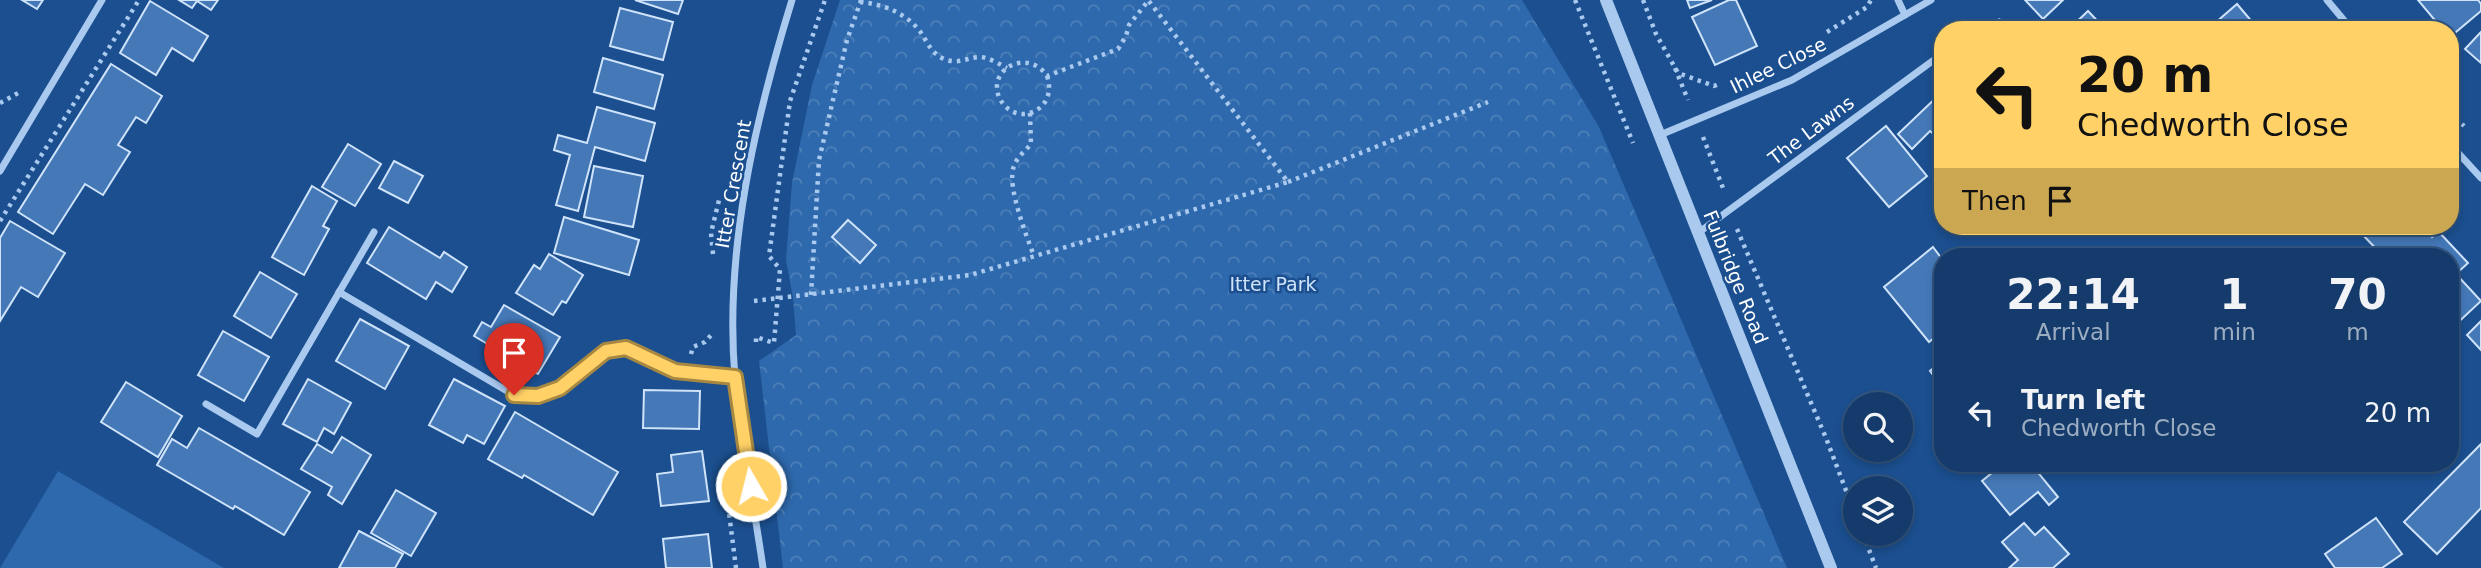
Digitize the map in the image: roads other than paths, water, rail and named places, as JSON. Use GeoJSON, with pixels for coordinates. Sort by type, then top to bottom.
{"type":"FeatureCollection","features":[{"type":"Feature","properties":{"kind":"street"},"geometry":{"type":"LineString","coordinates":[[0,171],[102,0]]}},
{"type":"Feature","properties":{"kind":"street","name":"Itter Crescent"},"geometry":{"type":"LineString","coordinates":[[763,568],[735,377],[735,273],[747,177],[774,59],[792,0]]}},
{"type":"Feature","properties":{"kind":"street","name":"Fulbridge Road"},"geometry":{"type":"LineString","coordinates":[[1606,0],[1831,568]]}},
{"type":"Feature","properties":{"kind":"street"},"geometry":{"type":"LineString","coordinates":[[1898,0],[1905,15]]}},
{"type":"Feature","properties":{"kind":"street","name":"Ihlee Close"},"geometry":{"type":"LineString","coordinates":[[1660,135],[1792,80],[1931,0]]}},
{"type":"Feature","properties":{"kind":"street"},"geometry":{"type":"LineString","coordinates":[[2327,0],[2345,21]]}},
{"type":"Feature","properties":{"kind":"street","name":"The Lawns"},"geometry":{"type":"LineString","coordinates":[[1698,233],[1934,60]]}},
{"type":"Feature","properties":{"kind":"street"},"geometry":{"type":"LineString","coordinates":[[2459,154],[2481,178]]}},
{"type":"Feature","properties":{"kind":"street"},"geometry":{"type":"LineString","coordinates":[[206,404],[257,434],[374,232]]}},
{"type":"Feature","properties":{"kind":"street"},"geometry":{"type":"LineString","coordinates":[[339,292],[514,395],[538,396],[560,388],[606,351],[626,348],[675,371],[735,377]]}},
{"type":"Feature","properties":{"kind":"park label","name":"Itter Park"},"geometry":{"type":"Point","coordinates":[1273,284]}}]}
